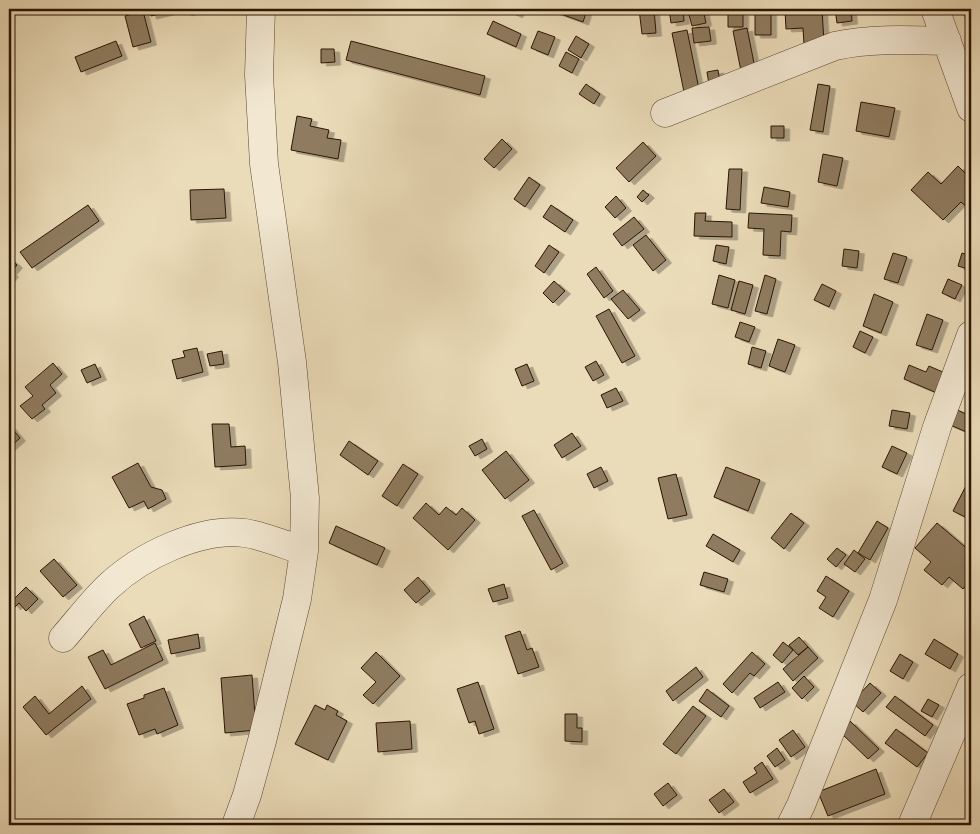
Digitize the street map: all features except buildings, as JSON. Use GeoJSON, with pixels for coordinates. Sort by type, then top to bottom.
{"type":"FeatureCollection","features":[{"type":"Feature","properties":{"kind":"street"},"geometry":{"type":"LineString","coordinates":[[236,825],[247,795],[262,741],[296,599],[304,551],[305,498],[292,362],[264,164],[259,75],[261,9]]}},
{"type":"Feature","properties":{"kind":"street"},"geometry":{"type":"LineString","coordinates":[[935,9],[971,108]]}},
{"type":"Feature","properties":{"kind":"street"},"geometry":{"type":"LineString","coordinates":[[666,113],[835,46],[861,41],[946,41]]}},
{"type":"Feature","properties":{"kind":"street"},"geometry":{"type":"LineString","coordinates":[[791,825],[802,805],[883,600],[937,427],[971,335]]}},
{"type":"Feature","properties":{"kind":"street"},"geometry":{"type":"LineString","coordinates":[[63,638],[109,586],[145,559],[179,543],[217,533],[246,532],[304,551]]}},
{"type":"Feature","properties":{"kind":"street"},"geometry":{"type":"LineString","coordinates":[[912,825],[971,687]]}}]}
